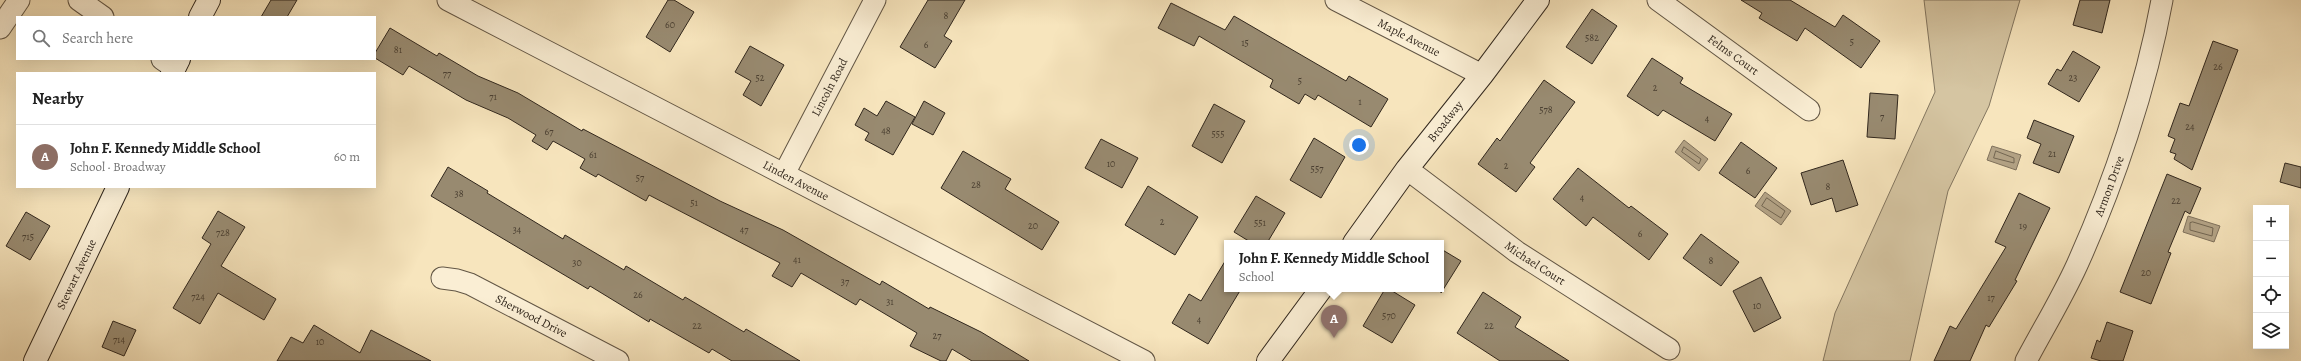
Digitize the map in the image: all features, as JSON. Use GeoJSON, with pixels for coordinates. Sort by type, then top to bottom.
{"type":"FeatureCollection","features":[{"type":"Feature","properties":{"kind":"main road"},"geometry":{"type":"LineString","coordinates":[[201,16],[209,0]]}},
{"type":"Feature","properties":{"kind":"main road","name":"Broadway"},"geometry":{"type":"LineString","coordinates":[[1356,240],[1407,168],[1482,75],[1538,0]]}},
{"type":"Feature","properties":{"kind":"main road","name":"Stewart Avenue"},"geometry":{"type":"LineString","coordinates":[[35,361],[118,188]]}},
{"type":"Feature","properties":{"kind":"main road"},"geometry":{"type":"LineString","coordinates":[[1268,361],[1319,292]]}},
{"type":"Feature","properties":{"kind":"street"},"geometry":{"type":"LineString","coordinates":[[0,28],[19,0]]}},
{"type":"Feature","properties":{"kind":"street"},"geometry":{"type":"LineString","coordinates":[[79,0],[102,16]]}},
{"type":"Feature","properties":{"kind":"street","name":"Linden Avenue"},"geometry":{"type":"LineString","coordinates":[[448,0],[1144,361]]}},
{"type":"Feature","properties":{"kind":"street","name":"Lincoln Road"},"geometry":{"type":"LineString","coordinates":[[784,174],[874,0]]}},
{"type":"Feature","properties":{"kind":"street","name":"Maple Avenue"},"geometry":{"type":"LineString","coordinates":[[1336,0],[1482,75]]}},
{"type":"Feature","properties":{"kind":"street","name":"Felms Court"},"geometry":{"type":"LineString","coordinates":[[1658,0],[1809,110]]}},
{"type":"Feature","properties":{"kind":"street","name":"Armon Drive"},"geometry":{"type":"LineString","coordinates":[[2026,361],[2077,266],[2115,171],[2155,39],[2162,0]]}},
{"type":"Feature","properties":{"kind":"street","name":"Michael Court"},"geometry":{"type":"LineString","coordinates":[[1407,168],[1517,252],[1669,349]]}},
{"type":"Feature","properties":{"kind":"street","name":"Sherwood Drive"},"geometry":{"type":"LineString","coordinates":[[442,278],[457,280],[488,293],[618,361]]}},
{"type":"Feature","properties":{"kind":"shaded area"},"geometry":{"type":"Polygon","coordinates":[[[1924,0],[2020,0],[1989,106],[1948,191],[1910,361],[1823,361],[1835,313],[1935,92],[1924,0]]]}},
{"type":"Feature","properties":{"kind":"water"},"geometry":{"type":"Polygon","coordinates":[[[1684,140],[1708,159],[1699,171],[1675,152],[1684,140]]]}},
{"type":"Feature","properties":{"kind":"water"},"geometry":{"type":"Polygon","coordinates":[[[1992,146],[2021,155],[2016,170],[1987,160],[1992,146]]]}},
{"type":"Feature","properties":{"kind":"water"},"geometry":{"type":"Polygon","coordinates":[[[1765,192],[1791,211],[1781,225],[1755,206],[1765,192]]]}},
{"type":"Feature","properties":{"kind":"water"},"geometry":{"type":"Polygon","coordinates":[[[2188,216],[2220,226],[2214,242],[2183,232],[2188,216]]]}},
{"type":"Feature","properties":{"kind":"building"},"geometry":{"type":"Polygon","coordinates":[[[271,0],[297,0],[288,16],[262,16],[271,0]]]}},
{"type":"Feature","properties":{"kind":"building"},"geometry":{"type":"Polygon","coordinates":[[[668,0],[674,0],[694,12],[670,52],[646,37],[668,0]]]}},
{"type":"Feature","properties":{"kind":"building"},"geometry":{"type":"Polygon","coordinates":[[[928,0],[965,0],[944,36],[952,41],[935,68],[900,47],[928,0]]]}},
{"type":"Feature","properties":{"kind":"building"},"geometry":{"type":"Polygon","coordinates":[[[1741,0],[1790,0],[1835,27],[1843,15],[1880,41],[1861,68],[1805,28],[1797,41],[1759,18],[1762,13],[1741,0]]]}},
{"type":"Feature","properties":{"kind":"building"},"geometry":{"type":"Polygon","coordinates":[[[2080,0],[2110,0],[2102,33],[2073,25],[2080,0]]]}},
{"type":"Feature","properties":{"kind":"building"},"geometry":{"type":"Polygon","coordinates":[[[1171,3],[1225,30],[1234,16],[1346,81],[1349,76],[1388,99],[1371,127],[1318,95],[1315,100],[1305,94],[1299,104],[1270,87],[1273,80],[1199,36],[1194,46],[1158,28],[1171,3]]]}},
{"type":"Feature","properties":{"kind":"building"},"geometry":{"type":"Polygon","coordinates":[[[1592,9],[1617,26],[1592,64],[1566,47],[1592,9]]]}},
{"type":"Feature","properties":{"kind":"building"},"geometry":{"type":"Polygon","coordinates":[[[390,28],[437,56],[439,53],[478,76],[518,93],[582,131],[583,129],[720,201],[783,230],[880,285],[882,281],[929,309],[930,307],[981,332],[1029,361],[972,361],[952,349],[946,361],[941,361],[910,346],[917,333],[860,299],[856,305],[801,273],[792,287],[772,276],[780,263],[649,195],[646,201],[598,174],[596,177],[580,168],[585,159],[553,141],[547,150],[532,141],[536,135],[508,118],[466,100],[409,66],[403,75],[376,59],[376,51],[390,28]]]}},
{"type":"Feature","properties":{"kind":"building"},"geometry":{"type":"Polygon","coordinates":[[[2213,41],[2238,50],[2192,170],[2174,159],[2176,154],[2170,152],[2175,139],[2168,136],[2180,103],[2189,106],[2213,41]]]}},
{"type":"Feature","properties":{"kind":"building"},"geometry":{"type":"Polygon","coordinates":[[[750,46],[784,65],[761,106],[743,95],[751,81],[735,72],[750,46]]]}},
{"type":"Feature","properties":{"kind":"building"},"geometry":{"type":"Polygon","coordinates":[[[2073,51],[2100,67],[2079,102],[2048,84],[2057,69],[2061,71],[2073,51]]]}},
{"type":"Feature","properties":{"kind":"building"},"geometry":{"type":"Polygon","coordinates":[[[1652,58],[1683,78],[1680,83],[1732,114],[1715,141],[1663,110],[1658,116],[1627,96],[1652,58]]]}},
{"type":"Feature","properties":{"kind":"building"},"geometry":{"type":"Polygon","coordinates":[[[1544,80],[1575,102],[1530,163],[1535,167],[1516,192],[1478,164],[1497,138],[1500,141],[1544,80]]]}},
{"type":"Feature","properties":{"kind":"building"},"geometry":{"type":"Polygon","coordinates":[[[1870,93],[1898,95],[1895,139],[1867,137],[1870,93]]]}},
{"type":"Feature","properties":{"kind":"building"},"geometry":{"type":"Polygon","coordinates":[[[886,101],[915,117],[893,155],[865,140],[869,133],[855,125],[864,108],[877,116],[886,101]]]}},
{"type":"Feature","properties":{"kind":"building"},"geometry":{"type":"Polygon","coordinates":[[[924,101],[945,113],[933,135],[912,124],[924,101]]]}},
{"type":"Feature","properties":{"kind":"building"},"geometry":{"type":"Polygon","coordinates":[[[1214,104],[1245,121],[1222,163],[1192,146],[1214,104]]]}},
{"type":"Feature","properties":{"kind":"building"},"geometry":{"type":"Polygon","coordinates":[[[2034,120],[2074,136],[2059,173],[2033,163],[2041,144],[2027,138],[2034,120]]]}},
{"type":"Feature","properties":{"kind":"building"},"geometry":{"type":"Polygon","coordinates":[[[1314,138],[1345,157],[1321,198],[1290,180],[1314,138]]]}},
{"type":"Feature","properties":{"kind":"building"},"geometry":{"type":"Polygon","coordinates":[[[1101,139],[1138,158],[1122,188],[1085,168],[1101,139]]]}},
{"type":"Feature","properties":{"kind":"building"},"geometry":{"type":"Polygon","coordinates":[[[1741,142],[1777,168],[1755,198],[1719,173],[1741,142]]]}},
{"type":"Feature","properties":{"kind":"building"},"geometry":{"type":"Polygon","coordinates":[[[963,151],[1011,179],[1005,189],[1059,222],[1042,250],[941,188],[963,151]]]}},
{"type":"Feature","properties":{"kind":"building"},"geometry":{"type":"Polygon","coordinates":[[[1843,160],[1858,205],[1836,212],[1832,198],[1811,205],[1801,173],[1843,160]]]}},
{"type":"Feature","properties":{"kind":"building"},"geometry":{"type":"Polygon","coordinates":[[[2285,163],[2301,167],[2301,188],[2280,182],[2285,163]]]}},
{"type":"Feature","properties":{"kind":"building"},"geometry":{"type":"Polygon","coordinates":[[[448,167],[488,191],[487,193],[563,239],[565,235],[624,270],[626,266],[683,300],[685,297],[744,332],[746,329],[800,361],[732,361],[712,349],[709,353],[650,319],[649,322],[590,286],[588,289],[431,196],[448,167]]]}},
{"type":"Feature","properties":{"kind":"building"},"geometry":{"type":"Polygon","coordinates":[[[1578,168],[1629,208],[1631,206],[1668,234],[1649,260],[1593,217],[1586,226],[1553,199],[1578,168]]]}},
{"type":"Feature","properties":{"kind":"building"},"geometry":{"type":"Polygon","coordinates":[[[2167,174],[2201,188],[2190,214],[2185,211],[2168,252],[2171,253],[2151,304],[2120,292],[2167,174]]]}},
{"type":"Feature","properties":{"kind":"building"},"geometry":{"type":"Polygon","coordinates":[[[1148,186],[1198,217],[1175,255],[1125,225],[1148,186]]]}},
{"type":"Feature","properties":{"kind":"building"},"geometry":{"type":"Polygon","coordinates":[[[2019,193],[2050,208],[2015,280],[2017,281],[1989,327],[1986,325],[1970,361],[1934,361],[1950,326],[1956,329],[2006,247],[1995,242],[2019,193]]]}},
{"type":"Feature","properties":{"kind":"building"},"geometry":{"type":"Polygon","coordinates":[[[1256,196],[1285,213],[1269,240],[1247,240],[1234,232],[1256,196]]]}},
{"type":"Feature","properties":{"kind":"building"},"geometry":{"type":"Polygon","coordinates":[[[218,211],[245,227],[221,266],[276,299],[264,320],[218,293],[200,324],[173,308],[211,244],[202,238],[218,211]]]}},
{"type":"Feature","properties":{"kind":"building"},"geometry":{"type":"Polygon","coordinates":[[[26,212],[50,226],[30,260],[6,246],[26,212]]]}},
{"type":"Feature","properties":{"kind":"building"},"geometry":{"type":"Polygon","coordinates":[[[1701,234],[1739,262],[1721,286],[1683,258],[1701,234]]]}},
{"type":"Feature","properties":{"kind":"building"},"geometry":{"type":"Polygon","coordinates":[[[1444,251],[1461,261],[1444,288],[1444,251]]]}},
{"type":"Feature","properties":{"kind":"building"},"geometry":{"type":"Polygon","coordinates":[[[1224,263],[1224,292],[1239,292],[1208,344],[1172,323],[1189,294],[1201,301],[1224,263]]]}},
{"type":"Feature","properties":{"kind":"building"},"geometry":{"type":"Polygon","coordinates":[[[1761,277],[1781,318],[1754,332],[1733,291],[1761,277]]]}},
{"type":"Feature","properties":{"kind":"building"},"geometry":{"type":"Polygon","coordinates":[[[1383,292],[1394,292],[1415,305],[1392,343],[1363,326],[1383,292]]]}},
{"type":"Feature","properties":{"kind":"building"},"geometry":{"type":"Polygon","coordinates":[[[1483,292],[1521,317],[1515,327],[1569,361],[1500,361],[1457,333],[1483,292]]]}},
{"type":"Feature","properties":{"kind":"building"},"geometry":{"type":"Polygon","coordinates":[[[113,321],[136,330],[124,356],[102,347],[113,321]]]}},
{"type":"Feature","properties":{"kind":"building"},"geometry":{"type":"Polygon","coordinates":[[[2107,322],[2133,331],[2123,361],[2101,361],[2091,358],[2097,340],[2100,342],[2107,322]]]}},
{"type":"Feature","properties":{"kind":"building"},"geometry":{"type":"Polygon","coordinates":[[[314,325],[360,353],[371,330],[431,361],[277,361],[291,337],[303,343],[314,325]]]}},
{"type":"Feature","properties":{"kind":"place","name":"John F. Kennedy Middle School"},"geometry":{"type":"Point","coordinates":[1334,338]}}]}
